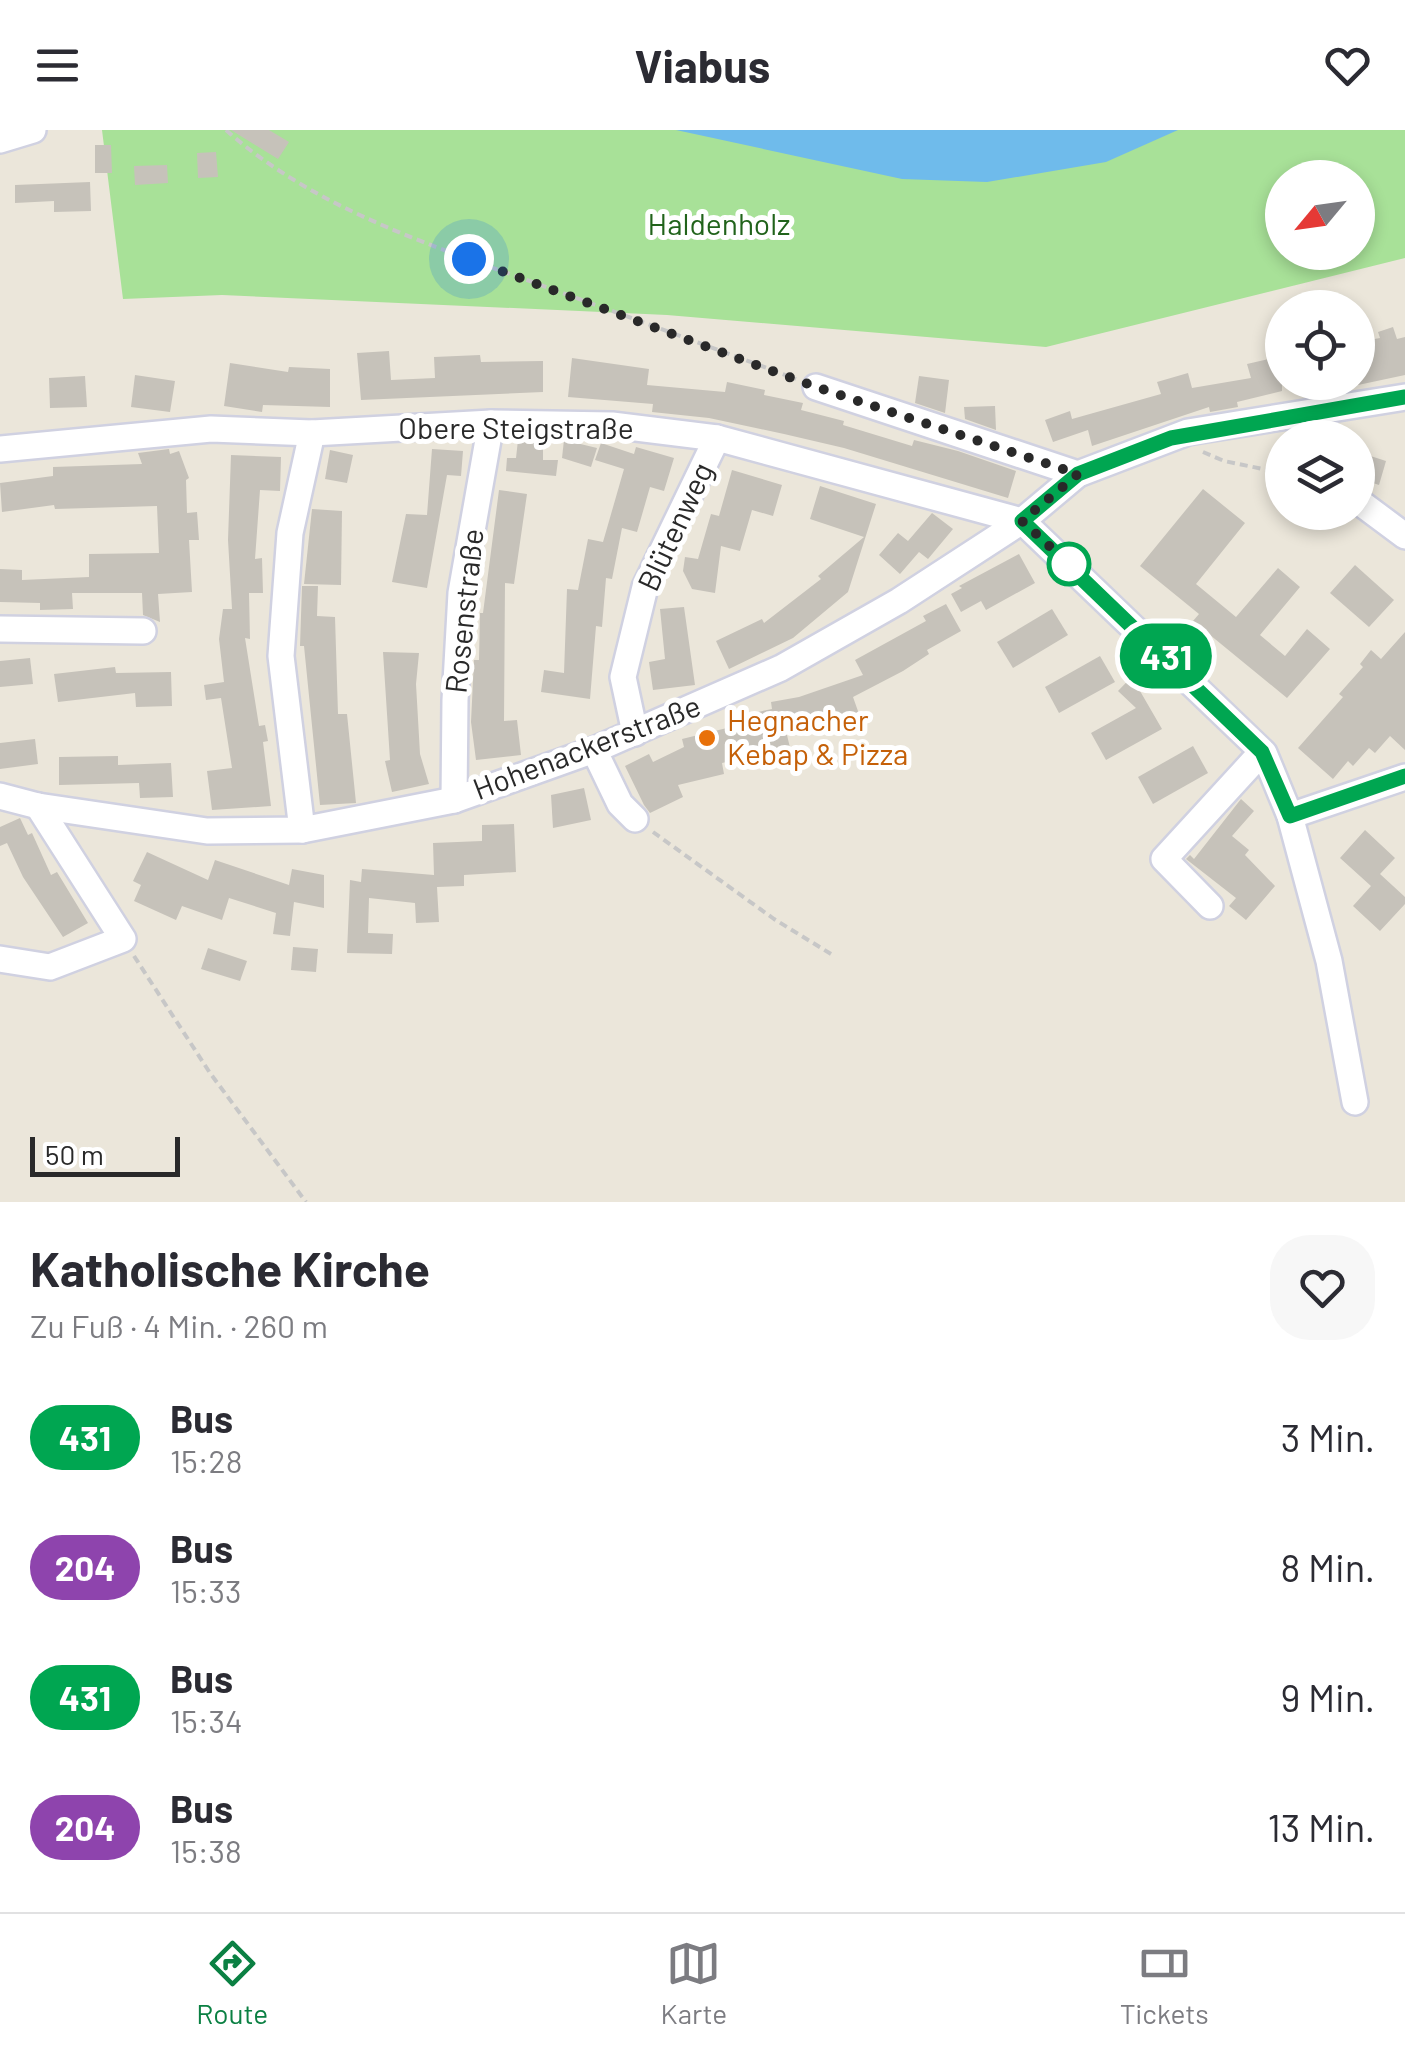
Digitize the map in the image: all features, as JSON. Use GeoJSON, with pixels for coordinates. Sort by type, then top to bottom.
{"type":"FeatureCollection","features":[{"type":"Feature","properties":{"kind":"street"},"geometry":{"type":"LineString","coordinates":[[0,140],[33,130]]}},
{"type":"Feature","properties":{"kind":"street"},"geometry":{"type":"LineString","coordinates":[[816,387],[1078,474]]}},
{"type":"Feature","properties":{"kind":"street","name":"Hohenackerstraße"},"geometry":{"type":"LineString","coordinates":[[0,796],[38,806],[207,830],[302,830],[454,800],[594,750],[781,668],[899,601],[1022,521],[1078,474],[1171,438],[1405,397]]}},
{"type":"Feature","properties":{"kind":"street","name":"Obere Steigstraße"},"geometry":{"type":"LineString","coordinates":[[0,449],[211,429],[312,433],[491,423],[612,424],[717,438],[1022,521]]}},
{"type":"Feature","properties":{"kind":"street","name":"Rosenstraße"},"geometry":{"type":"LineString","coordinates":[[454,800],[461,593],[491,423]]}},
{"type":"Feature","properties":{"kind":"street"},"geometry":{"type":"LineString","coordinates":[[302,830],[282,656],[290,532],[312,433]]}},
{"type":"Feature","properties":{"kind":"street","name":"Blütenweg"},"geometry":{"type":"LineString","coordinates":[[634,733],[623,677],[645,586],[717,438]]}},
{"type":"Feature","properties":{"kind":"street"},"geometry":{"type":"LineString","coordinates":[[1375,513],[1405,536]]}},
{"type":"Feature","properties":{"kind":"street"},"geometry":{"type":"LineString","coordinates":[[1022,521],[1262,752],[1290,816],[1328,961],[1356,1102]]}},
{"type":"Feature","properties":{"kind":"street"},"geometry":{"type":"LineString","coordinates":[[0,629],[143,631]]}},
{"type":"Feature","properties":{"kind":"street"},"geometry":{"type":"LineString","coordinates":[[594,750],[620,804],[635,819]]}},
{"type":"Feature","properties":{"kind":"street"},"geometry":{"type":"LineString","coordinates":[[1210,906],[1164,859],[1262,752]]}},
{"type":"Feature","properties":{"kind":"street"},"geometry":{"type":"LineString","coordinates":[[1290,816],[1405,776]]}},
{"type":"Feature","properties":{"kind":"street"},"geometry":{"type":"LineString","coordinates":[[0,959],[50,967],[123,938],[38,806]]}},
{"type":"Feature","properties":{"kind":"path"},"geometry":{"type":"LineString","coordinates":[[226,130],[277,170],[404,236],[816,387]]}},
{"type":"Feature","properties":{"kind":"path"},"geometry":{"type":"LineString","coordinates":[[1171,438],[1224,462],[1265,470]]}},
{"type":"Feature","properties":{"kind":"path"},"geometry":{"type":"LineString","coordinates":[[635,819],[774,920],[831,954]]}},
{"type":"Feature","properties":{"kind":"path"},"geometry":{"type":"LineString","coordinates":[[123,938],[210,1074],[306,1202]]}},
{"type":"Feature","properties":{"kind":"green space","name":"Haldenholz"},"geometry":{"type":"Polygon","coordinates":[[[102,130],[1405,130],[1405,258],[1375,265],[1375,160],[1265,160],[1265,270],[1357,270],[1046,347],[667,315],[222,295],[123,299],[102,130]]]}},
{"type":"Feature","properties":{"kind":"water"},"geometry":{"type":"Polygon","coordinates":[[[676,130],[1178,130],[1106,162],[987,182],[902,179],[676,130]]]}},
{"type":"Feature","properties":{"kind":"building"},"geometry":{"type":"Polygon","coordinates":[[[231,130],[269,130],[289,142],[278,159],[231,130]]]}},
{"type":"Feature","properties":{"kind":"building"},"geometry":{"type":"Polygon","coordinates":[[[95,145],[111,145],[112,173],[95,173],[95,145]]]}},
{"type":"Feature","properties":{"kind":"building"},"geometry":{"type":"Polygon","coordinates":[[[216,152],[218,177],[198,178],[197,153],[216,152]]]}},
{"type":"Feature","properties":{"kind":"building"},"geometry":{"type":"Polygon","coordinates":[[[167,165],[168,183],[135,185],[134,166],[167,165]]]}},
{"type":"Feature","properties":{"kind":"building"},"geometry":{"type":"Polygon","coordinates":[[[90,182],[91,211],[54,212],[54,201],[15,203],[15,185],[90,182]]]}},
{"type":"Feature","properties":{"kind":"building"},"geometry":{"type":"Polygon","coordinates":[[[1393,327],[1397,339],[1405,337],[1405,375],[1375,381],[1378,332],[1393,327]]]}},
{"type":"Feature","properties":{"kind":"building"},"geometry":{"type":"Polygon","coordinates":[[[389,351],[391,380],[435,378],[434,357],[480,355],[481,362],[543,361],[543,392],[361,400],[357,353],[389,351]]]}},
{"type":"Feature","properties":{"kind":"building"},"geometry":{"type":"Polygon","coordinates":[[[572,358],[649,369],[647,385],[725,392],[727,382],[765,390],[764,395],[803,403],[801,410],[844,421],[843,425],[912,446],[914,440],[958,451],[1016,471],[1008,498],[844,448],[784,434],[709,418],[652,412],[653,404],[568,397],[572,358]]]}},
{"type":"Feature","properties":{"kind":"building"},"geometry":{"type":"Polygon","coordinates":[[[1265,360],[1265,395],[1237,402],[1238,407],[1210,412],[1209,407],[1092,446],[1088,430],[1053,442],[1045,420],[1070,411],[1072,419],[1161,394],[1157,382],[1188,373],[1192,388],[1251,378],[1247,364],[1265,360]]]}},
{"type":"Feature","properties":{"kind":"building"},"geometry":{"type":"Polygon","coordinates":[[[230,363],[288,372],[289,367],[330,369],[330,407],[263,405],[262,412],[224,406],[230,363]]]}},
{"type":"Feature","properties":{"kind":"building"},"geometry":{"type":"Polygon","coordinates":[[[135,375],[175,381],[170,412],[131,407],[135,375]]]}},
{"type":"Feature","properties":{"kind":"building"},"geometry":{"type":"Polygon","coordinates":[[[85,376],[87,407],[50,408],[49,378],[85,376]]]}},
{"type":"Feature","properties":{"kind":"building"},"geometry":{"type":"Polygon","coordinates":[[[919,376],[949,380],[945,413],[915,403],[919,376]]]}},
{"type":"Feature","properties":{"kind":"building"},"geometry":{"type":"Polygon","coordinates":[[[995,406],[996,430],[965,419],[964,407],[995,406]]]}},
{"type":"Feature","properties":{"kind":"building"},"geometry":{"type":"Polygon","coordinates":[[[518,440],[543,440],[543,460],[558,460],[556,476],[506,471],[507,458],[516,458],[518,440]]]}},
{"type":"Feature","properties":{"kind":"building"},"geometry":{"type":"Polygon","coordinates":[[[564,440],[597,448],[591,467],[562,458],[564,440]]]}},
{"type":"Feature","properties":{"kind":"building"},"geometry":{"type":"Polygon","coordinates":[[[601,443],[634,454],[636,447],[674,458],[664,491],[650,487],[637,532],[622,528],[612,579],[606,578],[602,627],[596,626],[590,699],[541,692],[544,670],[564,673],[567,589],[578,590],[588,539],[603,542],[624,469],[595,460],[601,443]]]}},
{"type":"Feature","properties":{"kind":"building"},"geometry":{"type":"Polygon","coordinates":[[[169,449],[170,454],[179,451],[189,478],[187,513],[197,512],[199,540],[189,540],[192,592],[158,594],[160,622],[143,615],[142,593],[72,593],[73,609],[40,610],[40,603],[0,602],[0,569],[22,570],[22,580],[89,577],[89,554],[159,553],[157,506],[55,509],[54,505],[2,512],[0,483],[53,476],[53,467],[142,464],[138,453],[169,449]]]}},
{"type":"Feature","properties":{"kind":"building"},"geometry":{"type":"Polygon","coordinates":[[[432,449],[463,451],[461,476],[447,475],[427,588],[392,582],[406,514],[427,515],[432,449]]]}},
{"type":"Feature","properties":{"kind":"building"},"geometry":{"type":"Polygon","coordinates":[[[330,450],[353,455],[347,483],[325,479],[330,450]]]}},
{"type":"Feature","properties":{"kind":"building"},"geometry":{"type":"Polygon","coordinates":[[[231,455],[281,457],[280,491],[260,490],[255,559],[262,558],[263,593],[249,593],[250,639],[245,638],[259,726],[265,725],[268,741],[263,742],[271,806],[212,810],[207,771],[232,768],[221,698],[206,700],[204,685],[224,682],[219,639],[223,609],[232,609],[228,540],[231,455]]]}},
{"type":"Feature","properties":{"kind":"building"},"geometry":{"type":"Polygon","coordinates":[[[1375,457],[1386,461],[1379,485],[1375,484],[1375,457]]]}},
{"type":"Feature","properties":{"kind":"building"},"geometry":{"type":"Polygon","coordinates":[[[732,470],[782,485],[773,516],[752,510],[740,551],[721,546],[715,593],[692,589],[683,571],[685,557],[698,559],[711,514],[719,516],[732,470]]]}},
{"type":"Feature","properties":{"kind":"building"},"geometry":{"type":"Polygon","coordinates":[[[820,486],[876,504],[848,592],[793,638],[729,669],[716,641],[762,619],[764,623],[821,579],[818,576],[864,537],[810,519],[820,486]]]}},
{"type":"Feature","properties":{"kind":"building"},"geometry":{"type":"Polygon","coordinates":[[[1203,489],[1245,523],[1196,584],[1236,617],[1278,568],[1300,587],[1260,635],[1285,656],[1307,629],[1330,649],[1287,698],[1193,621],[1199,614],[1140,566],[1203,489]]]}},
{"type":"Feature","properties":{"kind":"building"},"geometry":{"type":"Polygon","coordinates":[[[499,490],[527,494],[514,584],[505,583],[504,721],[517,720],[521,755],[476,760],[471,722],[474,660],[479,660],[480,613],[499,490]]]}},
{"type":"Feature","properties":{"kind":"building"},"geometry":{"type":"Polygon","coordinates":[[[312,509],[342,511],[341,585],[304,584],[312,509]]]}},
{"type":"Feature","properties":{"kind":"building"},"geometry":{"type":"Polygon","coordinates":[[[932,513],[953,529],[928,559],[919,552],[900,574],[879,555],[898,533],[908,541],[932,513]]]}},
{"type":"Feature","properties":{"kind":"building"},"geometry":{"type":"Polygon","coordinates":[[[1019,554],[1035,583],[986,610],[981,601],[961,612],[951,594],[962,588],[959,586],[1019,554]]]}},
{"type":"Feature","properties":{"kind":"building"},"geometry":{"type":"Polygon","coordinates":[[[1355,565],[1394,600],[1369,627],[1330,593],[1355,565]]]}},
{"type":"Feature","properties":{"kind":"building"},"geometry":{"type":"Polygon","coordinates":[[[302,586],[318,586],[317,616],[335,617],[338,714],[347,714],[356,803],[320,805],[304,646],[300,646],[302,586]]]}},
{"type":"Feature","properties":{"kind":"building"},"geometry":{"type":"Polygon","coordinates":[[[946,604],[961,631],[927,650],[929,654],[903,671],[853,697],[859,714],[786,731],[794,764],[779,768],[774,751],[722,763],[724,774],[678,785],[683,797],[650,813],[644,805],[625,766],[649,754],[653,762],[684,747],[682,739],[731,727],[729,718],[772,709],[771,702],[799,697],[863,675],[855,660],[926,621],[923,616],[946,604]]]}},
{"type":"Feature","properties":{"kind":"building"},"geometry":{"type":"Polygon","coordinates":[[[684,607],[695,685],[653,690],[649,662],[665,659],[660,609],[684,607]]]}},
{"type":"Feature","properties":{"kind":"building"},"geometry":{"type":"Polygon","coordinates":[[[1052,609],[1068,635],[1013,668],[997,642],[1052,609]]]}},
{"type":"Feature","properties":{"kind":"building"},"geometry":{"type":"Polygon","coordinates":[[[1405,632],[1405,750],[1390,736],[1375,753],[1369,748],[1353,766],[1348,761],[1333,779],[1298,748],[1343,697],[1339,694],[1363,667],[1360,664],[1371,650],[1381,659],[1405,632]]]}},
{"type":"Feature","properties":{"kind":"building"},"geometry":{"type":"Polygon","coordinates":[[[383,652],[419,653],[416,684],[420,754],[429,784],[392,792],[385,761],[390,760],[383,652]]]}},
{"type":"Feature","properties":{"kind":"building"},"geometry":{"type":"Polygon","coordinates":[[[1100,656],[1115,682],[1059,713],[1045,687],[1100,656]]]}},
{"type":"Feature","properties":{"kind":"building"},"geometry":{"type":"Polygon","coordinates":[[[30,658],[33,684],[0,687],[0,661],[30,658]]]}},
{"type":"Feature","properties":{"kind":"building"},"geometry":{"type":"Polygon","coordinates":[[[1145,663],[1156,673],[1140,691],[1162,729],[1106,760],[1091,733],[1136,708],[1118,691],[1145,663]]]}},
{"type":"Feature","properties":{"kind":"building"},"geometry":{"type":"Polygon","coordinates":[[[115,667],[116,673],[171,672],[172,706],[136,707],[135,693],[58,702],[54,674],[115,667]]]}},
{"type":"Feature","properties":{"kind":"building"},"geometry":{"type":"Polygon","coordinates":[[[35,739],[38,764],[0,769],[0,743],[35,739]]]}},
{"type":"Feature","properties":{"kind":"building"},"geometry":{"type":"Polygon","coordinates":[[[1193,746],[1208,773],[1153,804],[1138,777],[1193,746]]]}},
{"type":"Feature","properties":{"kind":"building"},"geometry":{"type":"Polygon","coordinates":[[[118,756],[118,765],[171,763],[173,797],[140,798],[139,783],[59,785],[59,757],[118,756]]]}},
{"type":"Feature","properties":{"kind":"building"},"geometry":{"type":"Polygon","coordinates":[[[584,788],[591,820],[553,828],[551,795],[584,788]]]}},
{"type":"Feature","properties":{"kind":"building"},"geometry":{"type":"Polygon","coordinates":[[[1241,799],[1254,811],[1232,836],[1249,850],[1245,855],[1275,886],[1246,920],[1229,906],[1236,898],[1186,859],[1190,855],[1194,859],[1241,799]]]}},
{"type":"Feature","properties":{"kind":"building"},"geometry":{"type":"Polygon","coordinates":[[[20,818],[28,835],[32,833],[51,875],[57,872],[88,923],[63,937],[23,877],[7,843],[0,846],[0,827],[20,818]]]}},
{"type":"Feature","properties":{"kind":"building"},"geometry":{"type":"Polygon","coordinates":[[[514,824],[516,872],[464,875],[464,886],[437,887],[439,922],[416,923],[415,903],[369,898],[368,933],[393,934],[392,954],[347,953],[350,880],[361,882],[362,869],[434,875],[433,843],[482,841],[482,825],[514,824]]]}},
{"type":"Feature","properties":{"kind":"building"},"geometry":{"type":"Polygon","coordinates":[[[1365,830],[1395,858],[1380,874],[1405,897],[1405,904],[1380,931],[1353,906],[1371,886],[1340,858],[1365,830]]]}},
{"type":"Feature","properties":{"kind":"building"},"geometry":{"type":"Polygon","coordinates":[[[147,852],[208,880],[215,860],[289,885],[292,869],[324,875],[324,908],[294,902],[290,936],[273,934],[276,913],[229,898],[222,920],[182,906],[176,920],[134,901],[141,885],[133,881],[147,852]]]}},
{"type":"Feature","properties":{"kind":"building"},"geometry":{"type":"Polygon","coordinates":[[[293,947],[318,949],[316,972],[291,970],[293,947]]]}},
{"type":"Feature","properties":{"kind":"building"},"geometry":{"type":"Polygon","coordinates":[[[208,948],[247,961],[240,981],[201,969],[208,948]]]}},
{"type":"Feature","properties":{"kind":"bus line","name":"431"},"geometry":{"type":"LineString","coordinates":[[1405,397],[1188,432],[1078,474],[1022,521],[1262,752],[1290,816],[1405,776]]}},
{"type":"Feature","properties":{"kind":"place","name":"Hegnacher Kebap & Pizza"},"geometry":{"type":"Point","coordinates":[707,738]}},
{"type":"Feature","properties":{"kind":"route"},"geometry":{"type":"LineString","coordinates":[[469,259],[816,387],[1078,474],[1022,521],[1069,564]]}}]}
